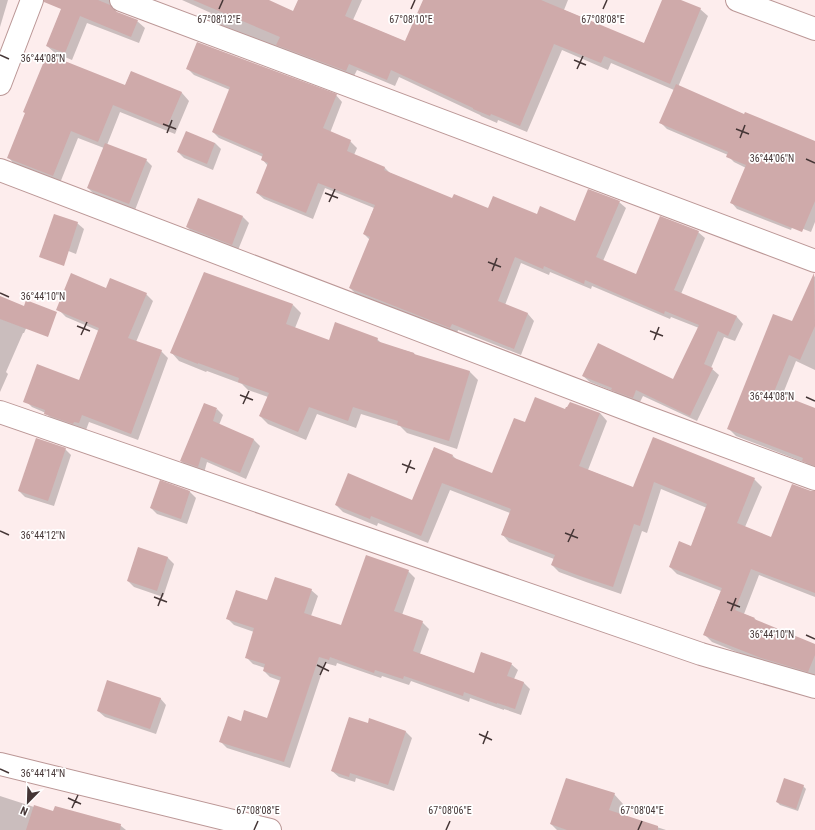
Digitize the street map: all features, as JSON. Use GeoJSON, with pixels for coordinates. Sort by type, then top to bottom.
{"type":"FeatureCollection","features":[{"type":"Feature","properties":{"kind":"street"},"geometry":{"type":"LineString","coordinates":[[0,84],[32,0]]}},
{"type":"Feature","properties":{"kind":"street"},"geometry":{"type":"LineString","coordinates":[[121,0],[815,261]]}},
{"type":"Feature","properties":{"kind":"street"},"geometry":{"type":"LineString","coordinates":[[737,0],[815,29]]}},
{"type":"Feature","properties":{"kind":"street"},"geometry":{"type":"LineString","coordinates":[[0,170],[815,479]]}},
{"type":"Feature","properties":{"kind":"street"},"geometry":{"type":"LineString","coordinates":[[0,412],[701,654],[815,687]]}},
{"type":"Feature","properties":{"kind":"street"},"geometry":{"type":"LineString","coordinates":[[0,764],[270,830]]}},
{"type":"Feature","properties":{"kind":"building"},"geometry":{"type":"Polygon","coordinates":[[[44,0],[98,0],[110,5],[117,12],[138,20],[131,37],[80,16],[65,53],[46,46],[61,9],[44,2],[44,0]]]}},
{"type":"Feature","properties":{"kind":"building"},"geometry":{"type":"Polygon","coordinates":[[[193,0],[269,0],[293,11],[298,0],[352,0],[345,16],[405,41],[423,0],[541,0],[644,43],[662,0],[681,0],[701,8],[670,84],[604,56],[601,63],[554,44],[520,126],[491,114],[490,116],[473,109],[391,70],[387,80],[349,64],[346,71],[276,45],[280,37],[193,0]]]}},
{"type":"Feature","properties":{"kind":"building"},"geometry":{"type":"Polygon","coordinates":[[[197,42],[337,94],[323,128],[351,140],[347,151],[385,167],[384,170],[452,198],[454,194],[488,208],[493,196],[537,214],[540,206],[575,221],[588,189],[620,201],[596,257],[636,274],[660,216],[699,231],[674,290],[737,316],[728,336],[718,331],[704,364],[713,368],[690,416],[636,390],[633,398],[611,390],[612,388],[582,376],[598,343],[673,379],[699,325],[665,311],[664,314],[585,280],[584,284],[544,266],[543,269],[515,257],[498,301],[528,313],[514,349],[452,324],[450,328],[349,288],[370,237],[363,234],[375,205],[318,183],[306,213],[256,193],[268,163],[261,160],[263,154],[212,132],[230,87],[186,69],[197,42]]]}},
{"type":"Feature","properties":{"kind":"building"},"geometry":{"type":"Polygon","coordinates":[[[47,54],[125,85],[131,71],[182,92],[167,127],[113,105],[98,142],[71,131],[53,176],[7,158],[25,113],[23,112],[47,54]]]}},
{"type":"Feature","properties":{"kind":"building"},"geometry":{"type":"Polygon","coordinates":[[[676,84],[744,114],[745,112],[815,141],[815,201],[802,232],[730,203],[746,165],[726,157],[728,152],[659,123],[676,84]]]}},
{"type":"Feature","properties":{"kind":"building"},"geometry":{"type":"Polygon","coordinates":[[[186,131],[215,143],[207,164],[177,152],[186,131]]]}},
{"type":"Feature","properties":{"kind":"building"},"geometry":{"type":"Polygon","coordinates":[[[105,143],[147,159],[129,204],[87,188],[105,143]]]}},
{"type":"Feature","properties":{"kind":"building"},"geometry":{"type":"Polygon","coordinates":[[[198,198],[243,216],[232,245],[186,227],[198,198]]]}},
{"type":"Feature","properties":{"kind":"building"},"geometry":{"type":"Polygon","coordinates":[[[54,214],[78,222],[64,266],[39,257],[54,214]]]}},
{"type":"Feature","properties":{"kind":"building"},"geometry":{"type":"Polygon","coordinates":[[[204,272],[293,304],[286,324],[329,340],[335,322],[378,338],[377,341],[470,371],[449,441],[397,425],[398,421],[353,407],[348,421],[309,407],[298,432],[259,416],[269,393],[238,382],[239,378],[170,353],[204,272]]]}},
{"type":"Feature","properties":{"kind":"building"},"geometry":{"type":"Polygon","coordinates":[[[71,273],[106,288],[110,278],[147,293],[128,338],[162,350],[131,434],[82,415],[79,423],[74,422],[73,424],[44,414],[45,410],[23,402],[37,364],[79,380],[99,328],[56,310],[71,273]]]}},
{"type":"Feature","properties":{"kind":"building"},"geometry":{"type":"Polygon","coordinates":[[[814,273],[815,326],[800,360],[789,355],[774,392],[815,408],[815,466],[802,461],[803,458],[727,429],[773,314],[792,321],[814,273]]]}},
{"type":"Feature","properties":{"kind":"building"},"geometry":{"type":"Polygon","coordinates":[[[0,296],[24,306],[26,300],[57,312],[48,337],[0,319],[0,296]]]}},
{"type":"Feature","properties":{"kind":"building"},"geometry":{"type":"Polygon","coordinates":[[[535,397],[565,409],[570,402],[600,413],[579,466],[633,487],[653,437],[755,478],[737,523],[771,537],[792,484],[815,491],[815,593],[751,569],[735,610],[815,644],[815,655],[808,672],[761,658],[703,635],[722,588],[669,567],[679,541],[691,546],[707,504],[654,482],[640,526],[634,524],[613,587],[551,565],[555,555],[501,535],[511,509],[442,483],[421,536],[371,516],[370,519],[335,505],[348,473],[412,500],[434,447],[453,455],[452,457],[492,473],[514,418],[525,422],[535,397]]]}},
{"type":"Feature","properties":{"kind":"building"},"geometry":{"type":"Polygon","coordinates":[[[204,403],[217,408],[213,421],[254,439],[240,473],[201,457],[198,467],[180,461],[204,403]]]}},
{"type":"Feature","properties":{"kind":"building"},"geometry":{"type":"Polygon","coordinates":[[[36,438],[66,448],[48,501],[18,491],[36,438]]]}},
{"type":"Feature","properties":{"kind":"building"},"geometry":{"type":"Polygon","coordinates":[[[160,480],[190,491],[181,519],[150,508],[160,480]]]}},
{"type":"Feature","properties":{"kind":"building"},"geometry":{"type":"Polygon","coordinates":[[[138,547],[168,557],[157,591],[127,581],[138,547]]]}},
{"type":"Feature","properties":{"kind":"building"},"geometry":{"type":"Polygon","coordinates":[[[366,555],[409,570],[394,611],[423,621],[413,651],[474,673],[481,652],[512,663],[507,676],[524,682],[515,709],[464,692],[463,696],[404,676],[403,679],[375,670],[374,673],[330,657],[329,660],[319,657],[284,762],[219,742],[228,716],[241,721],[244,710],[267,718],[281,677],[263,671],[265,664],[245,658],[254,628],[226,619],[236,590],[267,600],[275,577],[312,589],[304,613],[341,625],[366,555]]]}},
{"type":"Feature","properties":{"kind":"building"},"geometry":{"type":"Polygon","coordinates":[[[107,680],[161,698],[150,729],[97,711],[107,680]]]}},
{"type":"Feature","properties":{"kind":"building"},"geometry":{"type":"Polygon","coordinates":[[[349,717],[368,723],[369,718],[406,731],[388,785],[350,773],[349,777],[331,771],[349,717]]]}},
{"type":"Feature","properties":{"kind":"building"},"geometry":{"type":"Polygon","coordinates":[[[566,778],[615,793],[609,810],[658,826],[658,830],[567,830],[550,824],[566,778]]]}},
{"type":"Feature","properties":{"kind":"building"},"geometry":{"type":"Polygon","coordinates":[[[784,778],[804,785],[796,809],[776,802],[784,778]]]}},
{"type":"Feature","properties":{"kind":"building"},"geometry":{"type":"Polygon","coordinates":[[[34,805],[53,811],[55,806],[121,824],[120,830],[26,830],[34,805]]]}}]}
